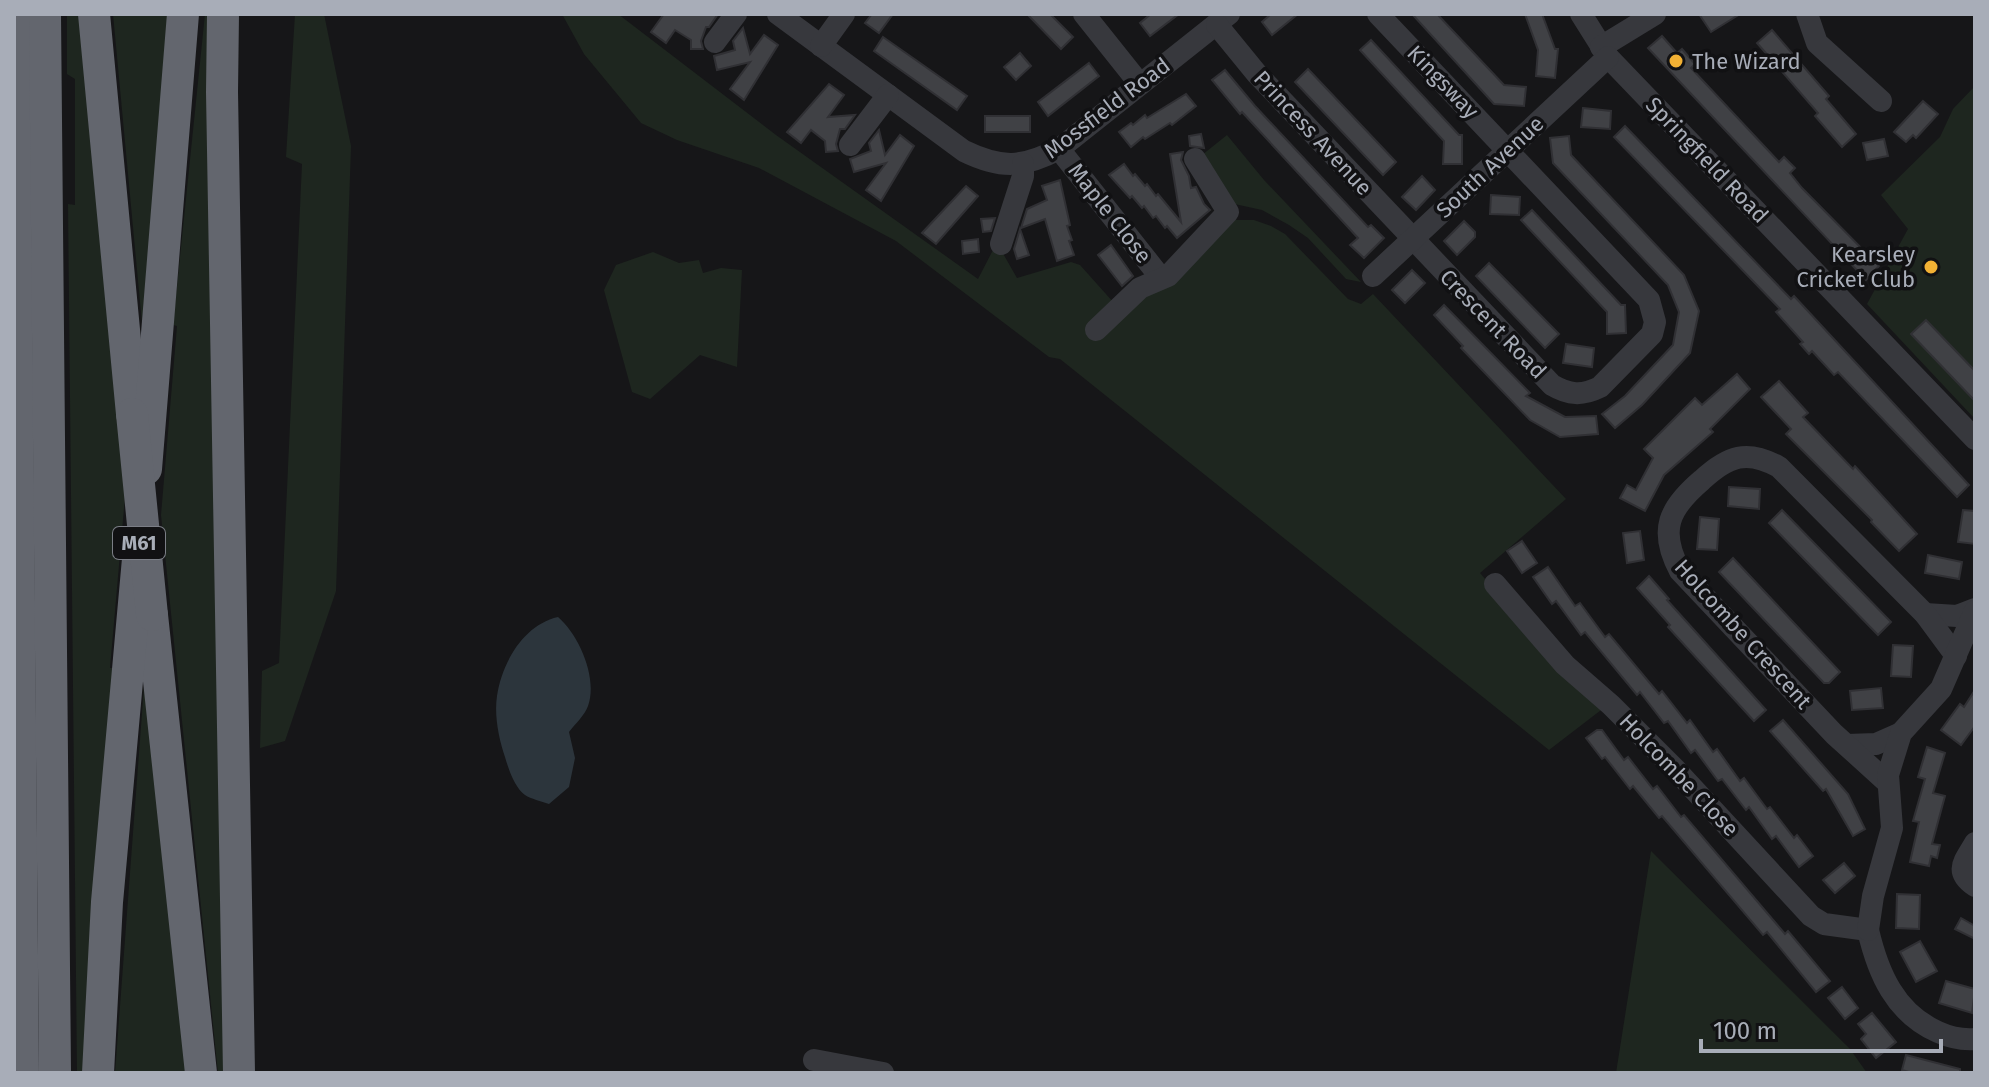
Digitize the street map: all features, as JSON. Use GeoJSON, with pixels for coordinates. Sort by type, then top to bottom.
{"type":"FeatureCollection","features":[{"type":"Feature","properties":{"kind":"highway"},"geometry":{"type":"LineString","coordinates":[[14,14],[23,1073]]}},
{"type":"Feature","properties":{"kind":"highway"},"geometry":{"type":"LineString","coordinates":[[45,14],[55,1073]]}},
{"type":"Feature","properties":{"kind":"highway","name":"M61"},"geometry":{"type":"LineString","coordinates":[[94,14],[152,615],[201,1073]]}},
{"type":"Feature","properties":{"kind":"highway","name":"M61"},"geometry":{"type":"LineString","coordinates":[[98,1073],[107,902],[183,14]]}},
{"type":"Feature","properties":{"kind":"highway"},"geometry":{"type":"LineString","coordinates":[[223,14],[239,1073]]}},
{"type":"Feature","properties":{"kind":"street"},"geometry":{"type":"LineString","coordinates":[[715,42],[736,14]]}},
{"type":"Feature","properties":{"kind":"street","name":"Mossfield Road"},"geometry":{"type":"LineString","coordinates":[[778,14],[964,151],[994,163],[1023,164],[1059,149],[1223,19]]}},
{"type":"Feature","properties":{"kind":"street"},"geometry":{"type":"LineString","coordinates":[[821,46],[844,14]]}},
{"type":"Feature","properties":{"kind":"street"},"geometry":{"type":"LineString","coordinates":[[1084,14],[1139,83]]}},
{"type":"Feature","properties":{"kind":"street","name":"Kingsway"},"geometry":{"type":"LineString","coordinates":[[1378,14],[1508,150]]}},
{"type":"Feature","properties":{"kind":"street","name":"Springfield Road"},"geometry":{"type":"LineString","coordinates":[[1581,14],[1605,52],[1975,439]]}},
{"type":"Feature","properties":{"kind":"street","name":"South Avenue"},"geometry":{"type":"LineString","coordinates":[[1373,276],[1508,150],[1605,52],[1655,14]]}},
{"type":"Feature","properties":{"kind":"street"},"geometry":{"type":"LineString","coordinates":[[1807,14],[1817,43],[1883,99]]}},
{"type":"Feature","properties":{"kind":"street","name":"Princess Avenue"},"geometry":{"type":"LineString","coordinates":[[1223,19],[1257,74],[1413,239]]}},
{"type":"Feature","properties":{"kind":"street"},"geometry":{"type":"LineString","coordinates":[[850,145],[888,95]]}},
{"type":"Feature","properties":{"kind":"street","name":"Maple Close"},"geometry":{"type":"LineString","coordinates":[[1059,149],[1161,278]]}},
{"type":"Feature","properties":{"kind":"street","name":"Crescent Road"},"geometry":{"type":"LineString","coordinates":[[1413,239],[1552,385],[1576,394],[1589,393],[1600,387],[1648,341],[1655,322],[1654,311],[1649,300],[1508,150]]}},
{"type":"Feature","properties":{"kind":"street"},"geometry":{"type":"LineString","coordinates":[[1096,330],[1140,288],[1168,276],[1185,261],[1228,212],[1195,159]]}},
{"type":"Feature","properties":{"kind":"street"},"geometry":{"type":"LineString","coordinates":[[1001,244],[1023,176],[1023,164]]}},
{"type":"Feature","properties":{"kind":"street","name":"Holcombe Crescent"},"geometry":{"type":"LineString","coordinates":[[1887,782],[1847,745],[1680,571],[1668,540],[1673,509],[1716,467],[1733,458],[1749,456],[1764,459],[1779,467],[1925,614],[1956,656]]}},
{"type":"Feature","properties":{"kind":"street","name":"Holcombe Close"},"geometry":{"type":"LineString","coordinates":[[1505,587],[1565,665],[1611,705],[1675,769],[1811,916],[1824,924],[1868,930]]}},
{"type":"Feature","properties":{"kind":"street"},"geometry":{"type":"LineString","coordinates":[[1925,614],[1957,616],[1975,610]]}},
{"type":"Feature","properties":{"kind":"street"},"geometry":{"type":"LineString","coordinates":[[1847,745],[1876,744],[1901,733],[1941,689],[1975,610]]}},
{"type":"Feature","properties":{"kind":"street"},"geometry":{"type":"LineString","coordinates":[[1901,733],[1887,782],[1892,828],[1873,896],[1868,930],[1880,973],[1894,997],[1909,1014],[1945,1035],[1975,1039]]}},
{"type":"Feature","properties":{"kind":"street"},"geometry":{"type":"LineString","coordinates":[[1975,843],[1962,869],[1963,876],[1975,886]]}},
{"type":"Feature","properties":{"kind":"street"},"geometry":{"type":"LineString","coordinates":[[814,1060],[883,1073]]}},
{"type":"Feature","properties":{"kind":"shaded area"},"geometry":{"type":"Polygon","coordinates":[[[67,14],[84,14],[127,474],[110,668],[116,668],[87,1073],[77,1073],[68,204],[75,205],[75,79],[67,74],[67,14]]]}},
{"type":"Feature","properties":{"kind":"shaded area"},"geometry":{"type":"Polygon","coordinates":[[[113,14],[170,14],[142,323],[113,14]]]}},
{"type":"Feature","properties":{"kind":"shaded area"},"geometry":{"type":"Polygon","coordinates":[[[205,14],[212,14],[227,1073],[218,1073],[161,515],[177,326],[173,325],[205,14]]]}},
{"type":"Feature","properties":{"kind":"shaded area"},"geometry":{"type":"Polygon","coordinates":[[[295,14],[324,14],[351,146],[336,591],[285,741],[260,748],[262,671],[279,663],[302,164],[286,157],[295,14]]]}},
{"type":"Feature","properties":{"kind":"shaded area"},"geometry":{"type":"Polygon","coordinates":[[[562,14],[618,14],[776,135],[978,279],[993,250],[1001,250],[1017,278],[1071,262],[1080,265],[1114,303],[1145,292],[1234,220],[1254,220],[1285,234],[1348,299],[1361,304],[1373,294],[1566,499],[1480,573],[1559,666],[1605,707],[1549,750],[1060,359],[1049,357],[896,241],[759,168],[677,140],[641,123],[584,54],[562,14]]]}},
{"type":"Feature","properties":{"kind":"shaded area","name":"Kearsley Cricket Club"},"geometry":{"type":"Polygon","coordinates":[[[1975,86],[1975,419],[1867,304],[1908,229],[1881,195],[1940,137],[1953,109],[1975,86]]]}},
{"type":"Feature","properties":{"kind":"shaded area"},"geometry":{"type":"Polygon","coordinates":[[[1227,135],[1264,180],[1361,282],[1346,279],[1308,238],[1289,225],[1262,210],[1230,203],[1202,155],[1227,135]]]}},
{"type":"Feature","properties":{"kind":"shaded area"},"geometry":{"type":"Polygon","coordinates":[[[653,252],[679,263],[699,260],[703,273],[721,268],[742,270],[737,367],[700,355],[650,399],[632,392],[604,290],[616,265],[653,252]]]}},
{"type":"Feature","properties":{"kind":"shaded area"},"geometry":{"type":"Polygon","coordinates":[[[558,617],[573,635],[585,658],[590,695],[587,709],[569,732],[575,758],[569,787],[549,804],[525,795],[515,783],[501,743],[496,704],[504,671],[516,647],[534,628],[558,617]]]}},
{"type":"Feature","properties":{"kind":"shaded area"},"geometry":{"type":"Polygon","coordinates":[[[145,673],[190,1073],[115,1073],[145,673]]]}},
{"type":"Feature","properties":{"kind":"shaded area"},"geometry":{"type":"Polygon","coordinates":[[[1651,851],[1850,1049],[1867,1073],[1616,1073],[1651,851]]]}},
{"type":"Feature","properties":{"kind":"building"},"geometry":{"type":"Polygon","coordinates":[[[664,14],[718,14],[706,27],[701,41],[703,49],[691,49],[691,40],[675,30],[666,43],[651,32],[664,14]]]}},
{"type":"Feature","properties":{"kind":"building"},"geometry":{"type":"Polygon","coordinates":[[[872,14],[893,14],[879,33],[865,23],[872,14]]]}},
{"type":"Feature","properties":{"kind":"building"},"geometry":{"type":"Polygon","coordinates":[[[1027,14],[1050,14],[1073,37],[1061,49],[1027,14]]]}},
{"type":"Feature","properties":{"kind":"building"},"geometry":{"type":"Polygon","coordinates":[[[1151,14],[1179,14],[1150,36],[1140,23],[1151,14]]]}},
{"type":"Feature","properties":{"kind":"building"},"geometry":{"type":"Polygon","coordinates":[[[1271,14],[1298,14],[1272,35],[1262,22],[1271,14]]]}},
{"type":"Feature","properties":{"kind":"building"},"geometry":{"type":"Polygon","coordinates":[[[1412,14],[1437,14],[1504,85],[1526,87],[1524,106],[1494,104],[1412,14]]]}},
{"type":"Feature","properties":{"kind":"building"},"geometry":{"type":"Polygon","coordinates":[[[1525,14],[1542,14],[1555,49],[1558,49],[1555,78],[1536,76],[1538,50],[1525,14]]]}},
{"type":"Feature","properties":{"kind":"building"},"geometry":{"type":"Polygon","coordinates":[[[1699,14],[1740,14],[1711,32],[1699,14]]]}},
{"type":"Feature","properties":{"kind":"building"},"geometry":{"type":"Polygon","coordinates":[[[743,28],[750,54],[764,35],[778,45],[744,100],[730,89],[750,62],[717,70],[714,56],[735,50],[733,41],[743,28]]]}},
{"type":"Feature","properties":{"kind":"building"},"geometry":{"type":"Polygon","coordinates":[[[1772,30],[1829,96],[1826,99],[1856,134],[1842,147],[1815,116],[1818,113],[1757,43],[1772,30]]]}},
{"type":"Feature","properties":{"kind":"building"},"geometry":{"type":"Polygon","coordinates":[[[1662,36],[1677,53],[1682,49],[1695,64],[1691,68],[1779,162],[1784,157],[1795,168],[1790,173],[1802,188],[1879,266],[1866,280],[1648,48],[1662,36]]]}},
{"type":"Feature","properties":{"kind":"building"},"geometry":{"type":"Polygon","coordinates":[[[883,37],[967,96],[957,110],[874,51],[883,37]]]}},
{"type":"Feature","properties":{"kind":"building"},"geometry":{"type":"Polygon","coordinates":[[[1371,40],[1462,135],[1462,164],[1443,164],[1444,141],[1360,50],[1371,40]]]}},
{"type":"Feature","properties":{"kind":"building"},"geometry":{"type":"Polygon","coordinates":[[[1020,53],[1031,66],[1016,80],[1004,67],[1020,53]]]}},
{"type":"Feature","properties":{"kind":"building"},"geometry":{"type":"Polygon","coordinates":[[[1089,63],[1099,76],[1048,116],[1038,102],[1089,63]]]}},
{"type":"Feature","properties":{"kind":"building"},"geometry":{"type":"Polygon","coordinates":[[[1308,69],[1396,162],[1383,175],[1295,82],[1308,69]]]}},
{"type":"Feature","properties":{"kind":"building"},"geometry":{"type":"Polygon","coordinates":[[[1225,70],[1368,227],[1371,225],[1384,238],[1364,258],[1350,245],[1358,238],[1242,112],[1240,114],[1212,80],[1225,70]]]}},
{"type":"Feature","properties":{"kind":"building"},"geometry":{"type":"Polygon","coordinates":[[[829,84],[844,95],[828,117],[855,115],[845,129],[840,129],[836,144],[838,151],[826,152],[825,141],[811,130],[801,143],[787,132],[829,84]]]}},
{"type":"Feature","properties":{"kind":"building"},"geometry":{"type":"Polygon","coordinates":[[[1186,94],[1196,106],[1172,125],[1170,123],[1145,139],[1143,137],[1131,147],[1119,132],[1145,115],[1147,118],[1186,94]]]}},
{"type":"Feature","properties":{"kind":"building"},"geometry":{"type":"Polygon","coordinates":[[[1923,101],[1938,114],[1916,138],[1913,135],[1906,142],[1894,132],[1923,101]]]}},
{"type":"Feature","properties":{"kind":"building"},"geometry":{"type":"Polygon","coordinates":[[[1583,108],[1611,111],[1610,129],[1581,127],[1583,108]]]}},
{"type":"Feature","properties":{"kind":"building"},"geometry":{"type":"Polygon","coordinates":[[[985,116],[1030,116],[1030,132],[985,132],[985,116]]]}},
{"type":"Feature","properties":{"kind":"building"},"geometry":{"type":"Polygon","coordinates":[[[1625,126],[1791,299],[1794,296],[1969,485],[1957,497],[1838,372],[1834,375],[1812,351],[1809,354],[1800,344],[1803,342],[1776,312],[1780,309],[1614,137],[1625,126]]]}},
{"type":"Feature","properties":{"kind":"building"},"geometry":{"type":"Polygon","coordinates":[[[879,130],[885,155],[900,135],[914,146],[881,201],[866,190],[886,163],[854,172],[850,159],[871,151],[869,143],[879,130]]]}},
{"type":"Feature","properties":{"kind":"building"},"geometry":{"type":"Polygon","coordinates":[[[1201,134],[1204,148],[1190,146],[1189,136],[1201,134]]]}},
{"type":"Feature","properties":{"kind":"building"},"geometry":{"type":"Polygon","coordinates":[[[1569,136],[1571,155],[1684,275],[1699,311],[1690,353],[1642,405],[1615,428],[1602,414],[1625,396],[1673,345],[1679,312],[1668,285],[1553,163],[1550,138],[1569,136]]]}},
{"type":"Feature","properties":{"kind":"building"},"geometry":{"type":"Polygon","coordinates":[[[1884,139],[1888,156],[1867,160],[1863,143],[1884,139]]]}},
{"type":"Feature","properties":{"kind":"building"},"geometry":{"type":"Polygon","coordinates":[[[1183,152],[1181,160],[1191,188],[1196,187],[1210,210],[1177,238],[1156,216],[1153,218],[1144,206],[1142,208],[1132,196],[1130,198],[1109,175],[1124,164],[1133,176],[1135,174],[1145,186],[1147,184],[1156,196],[1158,194],[1181,222],[1170,154],[1183,152]]]}},
{"type":"Feature","properties":{"kind":"building"},"geometry":{"type":"Polygon","coordinates":[[[1422,176],[1435,190],[1416,210],[1402,197],[1422,176]]]}},
{"type":"Feature","properties":{"kind":"building"},"geometry":{"type":"Polygon","coordinates":[[[1060,180],[1074,255],[1057,261],[1045,219],[1021,228],[1027,209],[1047,200],[1042,186],[1060,180]]]}},
{"type":"Feature","properties":{"kind":"building"},"geometry":{"type":"Polygon","coordinates":[[[966,186],[978,196],[936,244],[922,233],[966,186]]]}},
{"type":"Feature","properties":{"kind":"building"},"geometry":{"type":"Polygon","coordinates":[[[1491,195],[1520,197],[1519,215],[1490,214],[1491,195]]]}},
{"type":"Feature","properties":{"kind":"building"},"geometry":{"type":"Polygon","coordinates":[[[1532,210],[1621,305],[1625,305],[1626,333],[1607,334],[1607,312],[1521,220],[1532,210]]]}},
{"type":"Feature","properties":{"kind":"building"},"geometry":{"type":"Polygon","coordinates":[[[995,218],[991,231],[983,232],[981,219],[995,218]]]}},
{"type":"Feature","properties":{"kind":"building"},"geometry":{"type":"Polygon","coordinates":[[[1464,221],[1475,232],[1475,237],[1457,255],[1444,241],[1464,221]]]}},
{"type":"Feature","properties":{"kind":"building"},"geometry":{"type":"Polygon","coordinates":[[[1020,229],[1029,255],[1017,259],[1014,249],[1020,229]]]}},
{"type":"Feature","properties":{"kind":"building"},"geometry":{"type":"Polygon","coordinates":[[[978,239],[979,252],[963,254],[962,241],[978,239]]]}},
{"type":"Feature","properties":{"kind":"building"},"geometry":{"type":"Polygon","coordinates":[[[1111,245],[1133,276],[1122,286],[1098,255],[1111,245]]]}},
{"type":"Feature","properties":{"kind":"building"},"geometry":{"type":"Polygon","coordinates":[[[1489,263],[1559,334],[1545,348],[1476,276],[1489,263]]]}},
{"type":"Feature","properties":{"kind":"building"},"geometry":{"type":"Polygon","coordinates":[[[1412,270],[1425,283],[1405,303],[1392,290],[1412,270]]]}},
{"type":"Feature","properties":{"kind":"building"},"geometry":{"type":"Polygon","coordinates":[[[1444,305],[1530,393],[1526,396],[1565,417],[1596,416],[1598,434],[1560,437],[1530,420],[1434,315],[1444,305]]]}},
{"type":"Feature","properties":{"kind":"building"},"geometry":{"type":"Polygon","coordinates":[[[1926,320],[1975,371],[1975,401],[1911,334],[1926,320]]]}},
{"type":"Feature","properties":{"kind":"building"},"geometry":{"type":"Polygon","coordinates":[[[1566,344],[1594,348],[1592,367],[1563,363],[1566,344]]]}},
{"type":"Feature","properties":{"kind":"building"},"geometry":{"type":"Polygon","coordinates":[[[1737,374],[1750,389],[1710,429],[1713,432],[1664,475],[1645,511],[1620,498],[1627,485],[1636,490],[1653,458],[1644,449],[1695,398],[1702,405],[1737,374]]]}},
{"type":"Feature","properties":{"kind":"building"},"geometry":{"type":"Polygon","coordinates":[[[1779,381],[1808,413],[1803,417],[1853,469],[1855,466],[1917,534],[1899,551],[1786,434],[1791,429],[1761,397],[1779,381]]]}},
{"type":"Feature","properties":{"kind":"building"},"geometry":{"type":"Polygon","coordinates":[[[1729,487],[1760,489],[1759,509],[1728,506],[1729,487]]]}},
{"type":"Feature","properties":{"kind":"building"},"geometry":{"type":"Polygon","coordinates":[[[1782,510],[1891,622],[1878,635],[1769,523],[1782,510]]]}},
{"type":"Feature","properties":{"kind":"building"},"geometry":{"type":"Polygon","coordinates":[[[1963,510],[1975,511],[1975,544],[1958,542],[1963,510]]]}},
{"type":"Feature","properties":{"kind":"building"},"geometry":{"type":"Polygon","coordinates":[[[1700,517],[1719,519],[1717,550],[1697,549],[1700,517]]]}},
{"type":"Feature","properties":{"kind":"building"},"geometry":{"type":"Polygon","coordinates":[[[1640,531],[1644,560],[1627,563],[1623,533],[1640,531]]]}},
{"type":"Feature","properties":{"kind":"building"},"geometry":{"type":"Polygon","coordinates":[[[1522,541],[1537,563],[1522,573],[1507,551],[1522,541]]]}},
{"type":"Feature","properties":{"kind":"building"},"geometry":{"type":"Polygon","coordinates":[[[1928,555],[1962,562],[1959,579],[1925,573],[1928,555]]]}},
{"type":"Feature","properties":{"kind":"building"},"geometry":{"type":"Polygon","coordinates":[[[1733,558],[1840,672],[1829,683],[1824,683],[1719,572],[1733,558]]]}},
{"type":"Feature","properties":{"kind":"building"},"geometry":{"type":"Polygon","coordinates":[[[1548,567],[1575,606],[1580,603],[1605,637],[1609,634],[1659,694],[1662,691],[1687,723],[1690,720],[1713,752],[1717,749],[1740,781],[1744,778],[1767,809],[1770,807],[1794,838],[1797,835],[1813,856],[1799,867],[1776,836],[1772,839],[1749,807],[1746,810],[1722,779],[1718,781],[1695,750],[1691,753],[1668,721],[1664,723],[1640,692],[1637,695],[1585,632],[1581,635],[1556,601],[1552,604],[1533,577],[1548,567]]]}},
{"type":"Feature","properties":{"kind":"building"},"geometry":{"type":"Polygon","coordinates":[[[1649,576],[1766,710],[1754,721],[1668,627],[1670,625],[1637,588],[1649,576]]]}},
{"type":"Feature","properties":{"kind":"building"},"geometry":{"type":"Polygon","coordinates":[[[1893,645],[1913,646],[1911,677],[1891,676],[1893,645]]]}},
{"type":"Feature","properties":{"kind":"building"},"geometry":{"type":"Polygon","coordinates":[[[1881,688],[1883,708],[1852,710],[1850,691],[1881,688]]]}},
{"type":"Feature","properties":{"kind":"building"},"geometry":{"type":"Polygon","coordinates":[[[1975,690],[1975,726],[1961,745],[1941,730],[1960,704],[1964,707],[1975,690]]]}},
{"type":"Feature","properties":{"kind":"building"},"geometry":{"type":"Polygon","coordinates":[[[1783,720],[1848,794],[1865,829],[1853,836],[1826,789],[1823,791],[1770,731],[1783,720]]]}},
{"type":"Feature","properties":{"kind":"building"},"geometry":{"type":"Polygon","coordinates":[[[1602,730],[1624,760],[1628,757],[1653,789],[1657,786],[1681,817],[1684,815],[1785,934],[1788,931],[1830,981],[1816,992],[1767,932],[1763,935],[1662,816],[1659,818],[1633,786],[1630,789],[1605,757],[1602,759],[1586,738],[1602,730]]]}},
{"type":"Feature","properties":{"kind":"building"},"geometry":{"type":"Polygon","coordinates":[[[1927,747],[1945,753],[1933,793],[1945,796],[1932,844],[1940,845],[1937,858],[1931,856],[1929,866],[1910,862],[1919,822],[1913,821],[1925,779],[1918,777],[1927,747]]]}},
{"type":"Feature","properties":{"kind":"building"},"geometry":{"type":"Polygon","coordinates":[[[1844,863],[1855,876],[1835,893],[1823,880],[1844,863]]]}},
{"type":"Feature","properties":{"kind":"building"},"geometry":{"type":"Polygon","coordinates":[[[1897,894],[1920,895],[1919,929],[1896,928],[1897,894]]]}},
{"type":"Feature","properties":{"kind":"building"},"geometry":{"type":"Polygon","coordinates":[[[1961,918],[1975,926],[1975,939],[1955,929],[1961,918]]]}},
{"type":"Feature","properties":{"kind":"building"},"geometry":{"type":"Polygon","coordinates":[[[1920,941],[1937,971],[1916,982],[1900,952],[1920,941]]]}},
{"type":"Feature","properties":{"kind":"building"},"geometry":{"type":"Polygon","coordinates":[[[1946,981],[1975,989],[1972,1013],[1939,1003],[1946,981]]]}},
{"type":"Feature","properties":{"kind":"building"},"geometry":{"type":"Polygon","coordinates":[[[1842,987],[1858,1008],[1845,1019],[1828,998],[1842,987]]]}},
{"type":"Feature","properties":{"kind":"building"},"geometry":{"type":"Polygon","coordinates":[[[1872,1013],[1896,1042],[1876,1058],[1861,1039],[1866,1034],[1858,1024],[1872,1013]]]}},
{"type":"Feature","properties":{"kind":"building"},"geometry":{"type":"Polygon","coordinates":[[[1906,1055],[1960,1069],[1960,1073],[1912,1073],[1902,1070],[1906,1055]]]}},
{"type":"Feature","properties":{"kind":"place","name":"The Wizard"},"geometry":{"type":"Point","coordinates":[1676,61]}},
{"type":"Feature","properties":{"kind":"place","name":"Kearsley Cricket Club"},"geometry":{"type":"Point","coordinates":[1931,267]}}]}
